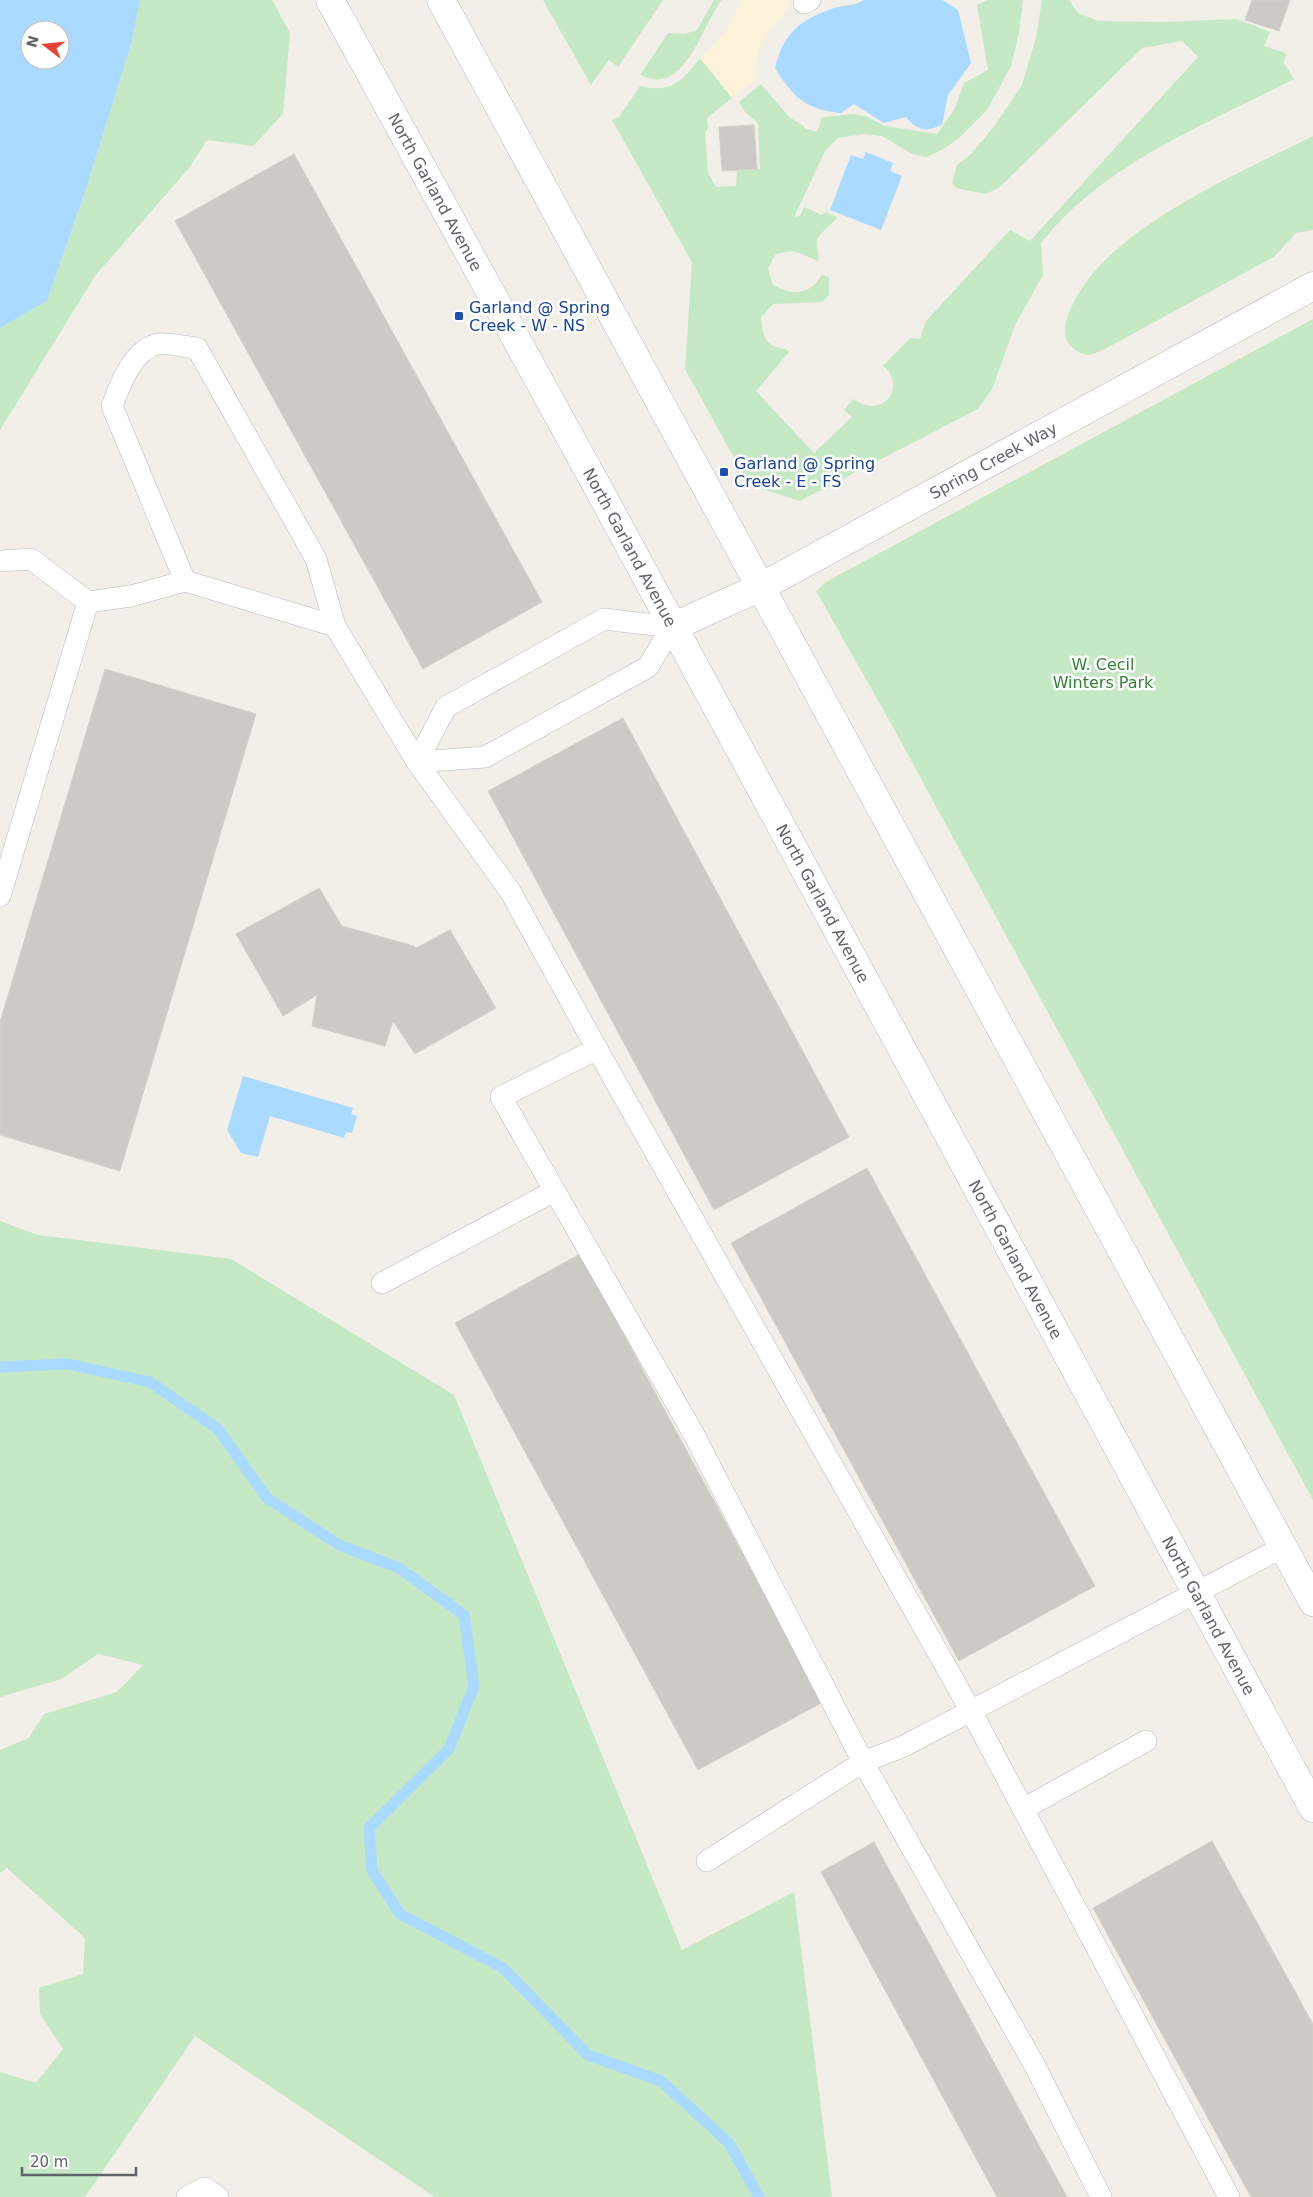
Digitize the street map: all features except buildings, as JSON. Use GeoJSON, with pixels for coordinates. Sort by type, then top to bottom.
{"type":"FeatureCollection","features":[{"type":"Feature","properties":{"kind":"main road","name":"North Garland Avenue"},"geometry":{"type":"LineString","coordinates":[[330,0],[1313,1808]]}},
{"type":"Feature","properties":{"kind":"main road"},"geometry":{"type":"LineString","coordinates":[[441,0],[1313,1602]]}},
{"type":"Feature","properties":{"kind":"main road","name":"Spring Creek Way"},"geometry":{"type":"LineString","coordinates":[[672,627],[761,587],[1313,286]]}},
{"type":"Feature","properties":{"kind":"lane"},"geometry":{"type":"LineString","coordinates":[[185,581],[112,406],[121,381],[137,357],[158,344],[197,348],[316,559],[335,626],[417,762],[510,892],[971,1711],[1229,2197]]}},
{"type":"Feature","properties":{"kind":"lane"},"geometry":{"type":"LineString","coordinates":[[0,561],[31,559],[88,602],[132,596],[185,581],[335,626]]}},
{"type":"Feature","properties":{"kind":"lane"},"geometry":{"type":"LineString","coordinates":[[0,896],[88,602]]}},
{"type":"Feature","properties":{"kind":"lane"},"geometry":{"type":"LineString","coordinates":[[604,619],[672,627],[648,668],[485,757],[417,762],[446,707],[604,619]]}},
{"type":"Feature","properties":{"kind":"lane"},"geometry":{"type":"LineString","coordinates":[[597,1049],[501,1097],[692,1431],[863,1762],[1035,2066],[1101,2197]]}},
{"type":"Feature","properties":{"kind":"lane"},"geometry":{"type":"LineString","coordinates":[[382,1284],[554,1191]]}},
{"type":"Feature","properties":{"kind":"lane"},"geometry":{"type":"LineString","coordinates":[[707,1861],[863,1762],[902,1747],[1053,1666],[1283,1547]]}},
{"type":"Feature","properties":{"kind":"lane"},"geometry":{"type":"LineString","coordinates":[[1023,1809],[1146,1740]]}},
{"type":"Feature","properties":{"kind":"lane"},"geometry":{"type":"LineString","coordinates":[[187,2197],[205,2188],[218,2197]]}},
{"type":"Feature","properties":{"kind":"green space"},"geometry":{"type":"Polygon","coordinates":[[[140,0],[272,0],[290,33],[283,114],[253,146],[207,140],[189,168],[95,276],[0,430],[0,328],[47,301],[86,189],[132,41],[140,0]]]}},
{"type":"Feature","properties":{"kind":"green space"},"geometry":{"type":"Polygon","coordinates":[[[543,0],[663,0],[618,67],[609,60],[591,85],[543,0]]]}},
{"type":"Feature","properties":{"kind":"green space"},"geometry":{"type":"Polygon","coordinates":[[[714,0],[722,0],[687,61],[667,78],[655,79],[640,75],[668,33],[684,34],[697,30],[714,0]]]}},
{"type":"Feature","properties":{"kind":"green space"},"geometry":{"type":"Polygon","coordinates":[[[988,0],[1023,0],[1019,33],[1011,66],[987,110],[958,139],[942,150],[926,157],[912,154],[882,136],[864,134],[838,138],[825,151],[794,217],[800,216],[804,207],[822,215],[825,212],[837,217],[817,240],[818,261],[797,252],[788,252],[775,255],[768,269],[773,285],[780,289],[794,292],[800,292],[812,287],[822,275],[829,277],[829,295],[822,302],[773,304],[761,317],[766,339],[774,346],[786,349],[789,352],[756,391],[814,453],[852,417],[844,410],[853,399],[864,405],[875,406],[889,398],[893,382],[890,373],[883,366],[910,338],[920,339],[926,321],[1010,230],[1030,241],[1198,57],[1182,41],[1142,48],[1000,187],[986,194],[956,188],[952,183],[957,165],[969,156],[993,128],[1022,85],[1036,38],[1042,0],[1069,0],[1078,13],[1098,21],[1162,22],[1237,19],[1270,32],[1264,46],[1286,53],[1284,63],[1294,79],[1158,148],[1094,190],[1066,215],[1041,243],[1043,275],[1015,325],[993,387],[978,409],[800,501],[749,485],[685,369],[692,262],[612,120],[619,117],[640,86],[660,88],[675,84],[700,58],[732,98],[707,118],[708,129],[705,132],[708,173],[716,187],[736,186],[737,171],[760,169],[758,123],[745,112],[739,102],[761,84],[789,117],[804,126],[804,128],[817,132],[822,117],[854,114],[865,116],[885,126],[937,134],[954,110],[964,83],[988,70],[977,5],[988,0]]]}},
{"type":"Feature","properties":{"kind":"green space"},"geometry":{"type":"Polygon","coordinates":[[[1313,136],[1313,230],[1296,233],[1275,256],[1105,349],[1090,355],[1076,351],[1069,344],[1065,331],[1066,321],[1071,309],[1089,278],[1114,252],[1144,228],[1178,206],[1213,186],[1313,136]]]}},
{"type":"Feature","properties":{"kind":"green space","name":"W. Cecil Winters Park"},"geometry":{"type":"Polygon","coordinates":[[[1313,319],[1313,1500],[888,718],[816,591],[826,582],[1313,319]]]}},
{"type":"Feature","properties":{"kind":"green space"},"geometry":{"type":"Polygon","coordinates":[[[0,1221],[38,1235],[231,1259],[454,1395],[682,1950],[794,1892],[832,2197],[435,2197],[195,2036],[85,2197],[0,2197],[0,2072],[36,2083],[63,2049],[40,2014],[39,1988],[83,1974],[85,1938],[7,1868],[0,1873],[0,1750],[29,1738],[44,1714],[117,1692],[143,1665],[98,1654],[61,1679],[0,1697],[0,1221]]]}},
{"type":"Feature","properties":{"kind":"sand"},"geometry":{"type":"Polygon","coordinates":[[[743,0],[789,0],[790,7],[770,31],[760,48],[756,68],[757,79],[732,98],[700,58],[727,30],[743,0]]]}},
{"type":"Feature","properties":{"kind":"water"},"geometry":{"type":"Polygon","coordinates":[[[0,0],[140,0],[132,41],[86,189],[47,301],[0,328],[0,0]]]}},
{"type":"Feature","properties":{"kind":"water"},"geometry":{"type":"Polygon","coordinates":[[[864,0],[942,0],[958,10],[971,63],[948,95],[942,125],[931,129],[922,129],[914,125],[906,117],[884,123],[854,104],[841,113],[818,109],[809,105],[795,94],[775,68],[789,35],[805,21],[825,11],[864,0]]]}},
{"type":"Feature","properties":{"kind":"water"},"geometry":{"type":"Polygon","coordinates":[[[866,152],[893,163],[890,171],[902,176],[881,230],[830,210],[851,155],[863,159],[866,152]]]}},
{"type":"Feature","properties":{"kind":"water"},"geometry":{"type":"Polygon","coordinates":[[[243,1076],[353,1108],[351,1114],[357,1116],[352,1133],[346,1132],[344,1138],[270,1116],[258,1157],[241,1153],[227,1130],[243,1076]]]}},
{"type":"Feature","properties":{"kind":"waterway"},"geometry":{"type":"LineString","coordinates":[[0,1367],[68,1364],[150,1382],[218,1429],[267,1498],[339,1545],[399,1568],[464,1615],[474,1686],[449,1749],[369,1828],[372,1870],[400,1914],[503,1968],[588,2055],[661,2081],[729,2143],[759,2197]]}},
{"type":"Feature","properties":{"kind":"place","name":"Garland @ Spring Creek - W - NS"},"geometry":{"type":"Point","coordinates":[459,316]}},
{"type":"Feature","properties":{"kind":"place","name":"Garland @ Spring Creek - E - FS"},"geometry":{"type":"Point","coordinates":[724,472]}}]}
